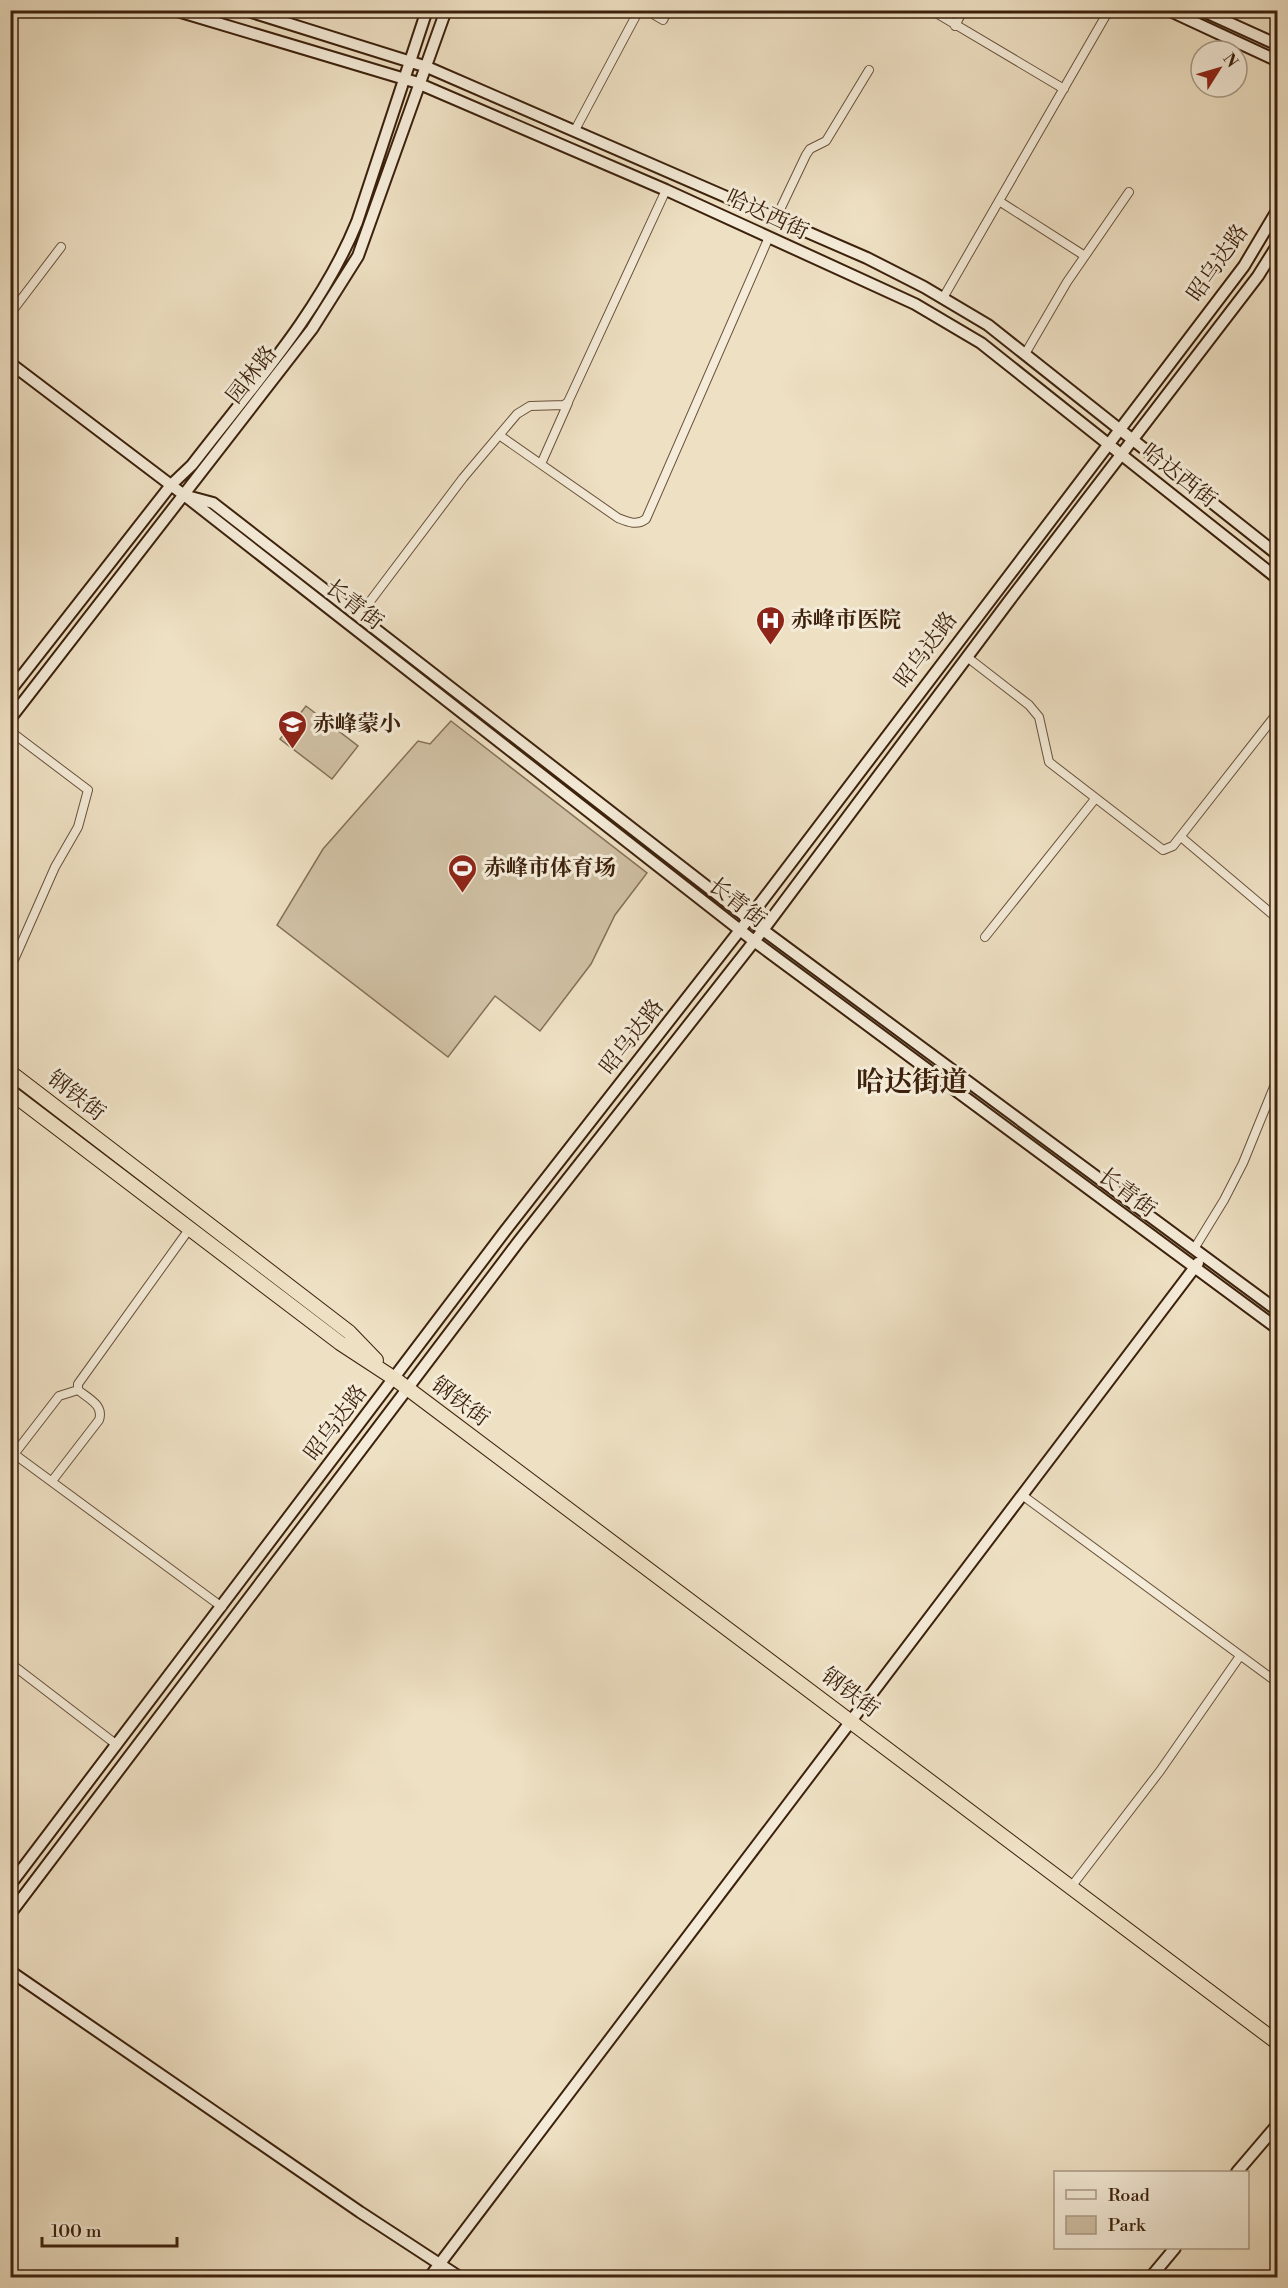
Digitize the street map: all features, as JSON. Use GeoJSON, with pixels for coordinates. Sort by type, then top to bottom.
{"type":"FeatureCollection","features":[{"type":"Feature","properties":{"kind":"highway","name":"钢铁街"},"geometry":{"type":"LineString","coordinates":[[10,1072],[349,1332],[394,1379]]}},
{"type":"Feature","properties":{"kind":"highway","name":"钢铁街"},"geometry":{"type":"LineString","coordinates":[[10,1092],[340,1343],[408,1389],[852,1720],[1278,2043]]}},
{"type":"Feature","properties":{"kind":"main road","name":"哈达西街"},"geometry":{"type":"LineString","coordinates":[[174,10],[421,84],[666,190],[915,304],[981,343],[1278,579]]}},
{"type":"Feature","properties":{"kind":"main road","name":"哈达西街"},"geometry":{"type":"LineString","coordinates":[[245,10],[427,67],[867,258],[943,298],[988,325],[1278,555]]}},
{"type":"Feature","properties":{"kind":"main road","name":"园林路"},"geometry":{"type":"LineString","coordinates":[[10,691],[171,485],[192,465],[303,320],[337,267],[357,222],[427,10]]}},
{"type":"Feature","properties":{"kind":"main road","name":"园林路"},"geometry":{"type":"LineString","coordinates":[[10,719],[312,329],[347,277],[369,228],[446,10]]}},
{"type":"Feature","properties":{"kind":"main road"},"geometry":{"type":"LineString","coordinates":[[1168,10],[1278,61]]}},
{"type":"Feature","properties":{"kind":"main road"},"geometry":{"type":"LineString","coordinates":[[1201,10],[1278,45]]}},
{"type":"Feature","properties":{"kind":"main road","name":"昭乌达路"},"geometry":{"type":"LineString","coordinates":[[10,1885],[505,1231],[740,930],[1244,266],[1278,209]]}},
{"type":"Feature","properties":{"kind":"main road","name":"昭乌达路"},"geometry":{"type":"LineString","coordinates":[[10,1914],[519,1241],[764,930],[967,657],[1258,276],[1278,244]]}},
{"type":"Feature","properties":{"kind":"main road","name":"长青街"},"geometry":{"type":"LineString","coordinates":[[10,363],[184,495],[754,941],[1278,1329]]}},
{"type":"Feature","properties":{"kind":"main road","name":"长青街"},"geometry":{"type":"LineString","coordinates":[[184,495],[213,503],[764,930],[1278,1311]]}},
{"type":"Feature","properties":{"kind":"main road"},"geometry":{"type":"LineString","coordinates":[[429,2277],[1194,1268],[1199,1252]]}},
{"type":"Feature","properties":{"kind":"main road"},"geometry":{"type":"LineString","coordinates":[[10,1971],[461,2277]]}},
{"type":"Feature","properties":{"kind":"main road"},"geometry":{"type":"LineString","coordinates":[[1238,2171],[1278,2124]]}},
{"type":"Feature","properties":{"kind":"main road"},"geometry":{"type":"LineString","coordinates":[[1150,2277],[1173,2249]]}},
{"type":"Feature","properties":{"kind":"street"},"geometry":{"type":"LineString","coordinates":[[575,130],[639,10]]}},
{"type":"Feature","properties":{"kind":"street"},"geometry":{"type":"LineString","coordinates":[[646,10],[663,20],[668,10]]}},
{"type":"Feature","properties":{"kind":"street"},"geometry":{"type":"LineString","coordinates":[[931,10],[1064,88]]}},
{"type":"Feature","properties":{"kind":"street"},"geometry":{"type":"LineString","coordinates":[[955,26],[963,10]]}},
{"type":"Feature","properties":{"kind":"street"},"geometry":{"type":"LineString","coordinates":[[943,298],[1109,10]]}},
{"type":"Feature","properties":{"kind":"street"},"geometry":{"type":"LineString","coordinates":[[776,218],[806,155],[810,149],[826,141],[869,70]]}},
{"type":"Feature","properties":{"kind":"street"},"geometry":{"type":"LineString","coordinates":[[541,464],[666,190]]}},
{"type":"Feature","properties":{"kind":"street"},"geometry":{"type":"LineString","coordinates":[[1025,354],[1085,256],[1129,192]]}},
{"type":"Feature","properties":{"kind":"street"},"geometry":{"type":"LineString","coordinates":[[999,201],[1085,256]]}},
{"type":"Feature","properties":{"kind":"street"},"geometry":{"type":"LineString","coordinates":[[499,435],[618,518],[641,523],[646,519],[769,237]]}},
{"type":"Feature","properties":{"kind":"street"},"geometry":{"type":"LineString","coordinates":[[10,314],[61,248]]}},
{"type":"Feature","properties":{"kind":"street"},"geometry":{"type":"LineString","coordinates":[[359,616],[517,414],[530,406],[564,405],[568,402]]}},
{"type":"Feature","properties":{"kind":"street"},"geometry":{"type":"LineString","coordinates":[[967,657],[1029,705],[1039,717],[1049,762],[1162,850],[1173,846],[1181,837],[1278,712]]}},
{"type":"Feature","properties":{"kind":"street"},"geometry":{"type":"LineString","coordinates":[[10,731],[88,790],[78,827],[55,867],[10,969]]}},
{"type":"Feature","properties":{"kind":"street"},"geometry":{"type":"LineString","coordinates":[[985,937],[1095,799]]}},
{"type":"Feature","properties":{"kind":"street"},"geometry":{"type":"LineString","coordinates":[[1181,837],[1278,919]]}},
{"type":"Feature","properties":{"kind":"street"},"geometry":{"type":"LineString","coordinates":[[1199,1252],[1243,1162],[1278,1077]]}},
{"type":"Feature","properties":{"kind":"street"},"geometry":{"type":"LineString","coordinates":[[78,1390],[78,1384],[190,1228]]}},
{"type":"Feature","properties":{"kind":"street"},"geometry":{"type":"LineString","coordinates":[[78,1390],[59,1396],[13,1452],[222,1607]]}},
{"type":"Feature","properties":{"kind":"street"},"geometry":{"type":"LineString","coordinates":[[52,1480],[99,1420],[100,1407],[78,1390]]}},
{"type":"Feature","properties":{"kind":"street"},"geometry":{"type":"LineString","coordinates":[[1022,1495],[1278,1683]]}},
{"type":"Feature","properties":{"kind":"street"},"geometry":{"type":"LineString","coordinates":[[1071,1887],[1160,1771],[1240,1656]]}},
{"type":"Feature","properties":{"kind":"street"},"geometry":{"type":"LineString","coordinates":[[10,1663],[117,1745]]}},
{"type":"Feature","properties":{"kind":"green space"},"geometry":{"type":"Polygon","coordinates":[[[306,706],[358,746],[332,779],[280,739],[306,706]]]}},
{"type":"Feature","properties":{"kind":"green space","name":"赤峰市体育场"},"geometry":{"type":"Polygon","coordinates":[[[451,721],[647,873],[615,915],[591,964],[540,1031],[495,996],[448,1057],[277,925],[323,849],[418,741],[430,744],[451,721]]]}},
{"type":"Feature","properties":{"kind":"place","name":"赤峰市医院"},"geometry":{"type":"Point","coordinates":[770,646]}},
{"type":"Feature","properties":{"kind":"place","name":"赤峰蒙小"},"geometry":{"type":"Point","coordinates":[292,750]}},
{"type":"Feature","properties":{"kind":"place","name":"赤峰市体育场"},"geometry":{"type":"Point","coordinates":[463,894]}},
{"type":"Feature","properties":{"kind":"district","name":"哈达街道"},"geometry":{"type":"Point","coordinates":[912,1082]}}]}
